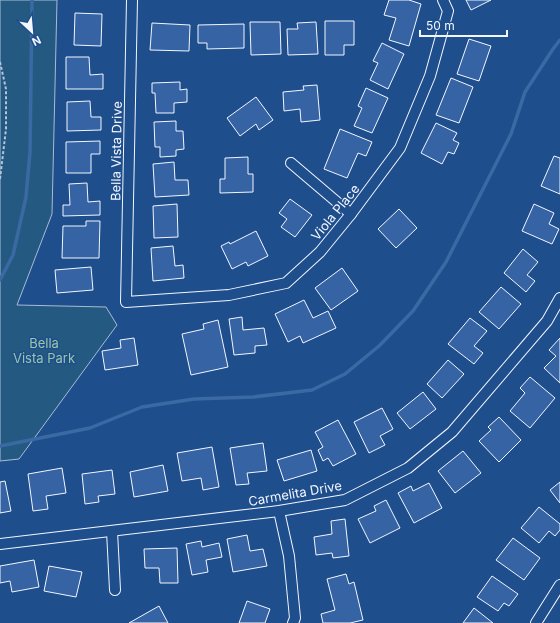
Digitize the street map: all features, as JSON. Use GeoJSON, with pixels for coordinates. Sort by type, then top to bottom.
{"type":"FeatureCollection","features":[{"type":"Feature","properties":{"kind":"street","name":"Bella Vista Drive"},"geometry":{"type":"LineString","coordinates":[[126,302],[132,0]]}},
{"type":"Feature","properties":{"kind":"street","name":"Viola Place"},"geometry":{"type":"LineString","coordinates":[[126,302],[229,295],[286,283],[320,252],[351,214],[400,148],[430,76],[448,11],[443,0]]}},
{"type":"Feature","properties":{"kind":"street"},"geometry":{"type":"LineString","coordinates":[[291,162],[351,214]]}},
{"type":"Feature","properties":{"kind":"street","name":"Carmelita Drive"},"geometry":{"type":"LineString","coordinates":[[0,544],[279,511],[345,500],[408,468],[452,432],[547,320],[560,298]]}},
{"type":"Feature","properties":{"kind":"street"},"geometry":{"type":"LineString","coordinates":[[279,511],[289,556],[295,618],[293,623]]}},
{"type":"Feature","properties":{"kind":"street"},"geometry":{"type":"LineString","coordinates":[[112,531],[115,590]]}},
{"type":"Feature","properties":{"kind":"street"},"geometry":{"type":"LineString","coordinates":[[536,623],[560,585]]}},
{"type":"Feature","properties":{"kind":"path"},"geometry":{"type":"LineString","coordinates":[[0,62],[6,90],[6,129],[0,179]]}},
{"type":"Feature","properties":{"kind":"green space","name":"Bella Vista Park"},"geometry":{"type":"Polygon","coordinates":[[[0,0],[57,0],[52,214],[17,305],[106,307],[117,325],[19,459],[0,461],[0,0]]]}},
{"type":"Feature","properties":{"kind":"building"},"geometry":{"type":"Polygon","coordinates":[[[389,0],[409,0],[421,4],[409,46],[389,40],[396,18],[384,15],[389,0]]]}},
{"type":"Feature","properties":{"kind":"building"},"geometry":{"type":"Polygon","coordinates":[[[466,0],[491,0],[471,10],[466,0]]]}},
{"type":"Feature","properties":{"kind":"building"},"geometry":{"type":"Polygon","coordinates":[[[75,13],[102,14],[101,46],[74,45],[75,13]]]}},
{"type":"Feature","properties":{"kind":"building"},"geometry":{"type":"Polygon","coordinates":[[[325,21],[354,21],[354,45],[344,45],[344,55],[325,55],[325,21]]]}},
{"type":"Feature","properties":{"kind":"building"},"geometry":{"type":"Polygon","coordinates":[[[250,22],[280,22],[281,54],[251,55],[250,22]]]}},
{"type":"Feature","properties":{"kind":"building"},"geometry":{"type":"Polygon","coordinates":[[[316,22],[318,54],[288,55],[287,29],[298,29],[297,23],[316,22]]]}},
{"type":"Feature","properties":{"kind":"building"},"geometry":{"type":"Polygon","coordinates":[[[152,23],[190,25],[189,51],[150,50],[152,23]]]}},
{"type":"Feature","properties":{"kind":"building"},"geometry":{"type":"Polygon","coordinates":[[[244,24],[244,48],[207,49],[207,43],[198,43],[198,25],[244,24]]]}},
{"type":"Feature","properties":{"kind":"building"},"geometry":{"type":"Polygon","coordinates":[[[469,39],[491,46],[479,81],[457,74],[469,39]]]}},
{"type":"Feature","properties":{"kind":"building"},"geometry":{"type":"Polygon","coordinates":[[[382,43],[404,54],[388,89],[370,80],[378,63],[373,61],[382,43]]]}},
{"type":"Feature","properties":{"kind":"building"},"geometry":{"type":"Polygon","coordinates":[[[66,57],[89,57],[90,75],[103,74],[103,89],[66,89],[66,57]]]}},
{"type":"Feature","properties":{"kind":"building"},"geometry":{"type":"Polygon","coordinates":[[[451,78],[473,87],[459,123],[436,115],[451,78]]]}},
{"type":"Feature","properties":{"kind":"building"},"geometry":{"type":"Polygon","coordinates":[[[180,82],[180,90],[187,89],[187,102],[174,103],[174,113],[156,113],[155,93],[152,93],[152,83],[180,82]]]}},
{"type":"Feature","properties":{"kind":"building"},"geometry":{"type":"Polygon","coordinates":[[[317,85],[320,120],[301,122],[300,109],[284,111],[283,92],[304,90],[303,86],[317,85]]]}},
{"type":"Feature","properties":{"kind":"building"},"geometry":{"type":"Polygon","coordinates":[[[366,88],[388,98],[372,133],[354,126],[362,108],[358,106],[366,88]]]}},
{"type":"Feature","properties":{"kind":"building"},"geometry":{"type":"Polygon","coordinates":[[[256,97],[273,120],[259,130],[256,124],[240,136],[227,118],[256,97]]]}},
{"type":"Feature","properties":{"kind":"building"},"geometry":{"type":"Polygon","coordinates":[[[90,101],[91,117],[101,117],[101,130],[67,131],[67,102],[90,101]]]}},
{"type":"Feature","properties":{"kind":"building"},"geometry":{"type":"Polygon","coordinates":[[[176,121],[176,131],[183,131],[184,149],[176,150],[176,156],[160,157],[160,147],[155,147],[154,122],[176,121]]]}},
{"type":"Feature","properties":{"kind":"building"},"geometry":{"type":"Polygon","coordinates":[[[436,123],[457,133],[453,140],[459,143],[454,154],[448,152],[442,164],[421,153],[436,123]]]}},
{"type":"Feature","properties":{"kind":"building"},"geometry":{"type":"Polygon","coordinates":[[[340,129],[372,142],[366,156],[358,153],[347,178],[324,169],[340,129]]]}},
{"type":"Feature","properties":{"kind":"building"},"geometry":{"type":"Polygon","coordinates":[[[100,141],[100,154],[91,154],[91,173],[66,173],[66,142],[100,141]]]}},
{"type":"Feature","properties":{"kind":"building"},"geometry":{"type":"Polygon","coordinates":[[[554,156],[560,158],[560,194],[541,186],[554,156]]]}},
{"type":"Feature","properties":{"kind":"building"},"geometry":{"type":"Polygon","coordinates":[[[248,157],[248,174],[253,174],[253,192],[220,193],[220,179],[225,179],[225,158],[248,157]]]}},
{"type":"Feature","properties":{"kind":"building"},"geometry":{"type":"Polygon","coordinates":[[[174,162],[175,180],[188,180],[189,195],[155,197],[153,164],[174,162]]]}},
{"type":"Feature","properties":{"kind":"building"},"geometry":{"type":"Polygon","coordinates":[[[87,183],[88,202],[100,201],[100,215],[63,216],[63,205],[70,205],[69,184],[87,183]]]}},
{"type":"Feature","properties":{"kind":"building"},"geometry":{"type":"Polygon","coordinates":[[[290,199],[312,215],[295,237],[281,227],[287,219],[279,213],[290,199]]]}},
{"type":"Feature","properties":{"kind":"building"},"geometry":{"type":"Polygon","coordinates":[[[177,204],[178,237],[154,238],[153,206],[177,204]]]}},
{"type":"Feature","properties":{"kind":"building"},"geometry":{"type":"Polygon","coordinates":[[[534,204],[554,213],[549,224],[559,229],[552,244],[522,231],[534,204]]]}},
{"type":"Feature","properties":{"kind":"building"},"geometry":{"type":"Polygon","coordinates":[[[399,209],[417,228],[396,248],[378,229],[399,209]]]}},
{"type":"Feature","properties":{"kind":"building"},"geometry":{"type":"Polygon","coordinates":[[[86,221],[100,221],[99,258],[62,258],[63,226],[86,226],[86,221]]]}},
{"type":"Feature","properties":{"kind":"building"},"geometry":{"type":"Polygon","coordinates":[[[256,231],[268,256],[248,266],[246,262],[232,269],[221,246],[229,242],[230,244],[256,231]]]}},
{"type":"Feature","properties":{"kind":"building"},"geometry":{"type":"Polygon","coordinates":[[[173,246],[175,266],[183,265],[184,278],[153,281],[151,248],[173,246]]]}},
{"type":"Feature","properties":{"kind":"building"},"geometry":{"type":"Polygon","coordinates":[[[523,249],[538,262],[527,275],[535,281],[526,292],[504,273],[523,249]]]}},
{"type":"Feature","properties":{"kind":"building"},"geometry":{"type":"Polygon","coordinates":[[[91,267],[93,290],[57,293],[55,270],[91,267]]]}},
{"type":"Feature","properties":{"kind":"building"},"geometry":{"type":"Polygon","coordinates":[[[342,268],[358,291],[331,310],[315,288],[342,268]]]}},
{"type":"Feature","properties":{"kind":"building"},"geometry":{"type":"Polygon","coordinates":[[[501,287],[521,304],[499,329],[479,312],[501,287]]]}},
{"type":"Feature","properties":{"kind":"building"},"geometry":{"type":"Polygon","coordinates":[[[304,300],[313,318],[328,311],[336,328],[303,343],[300,336],[288,342],[275,314],[304,300]]]}},
{"type":"Feature","properties":{"kind":"building"},"geometry":{"type":"Polygon","coordinates":[[[242,317],[243,330],[264,328],[267,345],[255,346],[255,353],[234,355],[229,319],[242,317]]]}},
{"type":"Feature","properties":{"kind":"building"},"geometry":{"type":"Polygon","coordinates":[[[470,318],[487,331],[474,346],[483,353],[474,364],[448,344],[470,318]]]}},
{"type":"Feature","properties":{"kind":"building"},"geometry":{"type":"Polygon","coordinates":[[[218,320],[228,367],[191,375],[182,334],[204,329],[203,324],[218,320]]]}},
{"type":"Feature","properties":{"kind":"building"},"geometry":{"type":"Polygon","coordinates":[[[134,338],[138,365],[105,370],[102,351],[121,348],[120,340],[134,338]]]}},
{"type":"Feature","properties":{"kind":"building"},"geometry":{"type":"Polygon","coordinates":[[[560,338],[560,383],[544,368],[556,356],[549,350],[560,338]]]}},
{"type":"Feature","properties":{"kind":"building"},"geometry":{"type":"Polygon","coordinates":[[[448,360],[464,374],[442,398],[427,384],[448,360]]]}},
{"type":"Feature","properties":{"kind":"building"},"geometry":{"type":"Polygon","coordinates":[[[530,377],[555,398],[530,428],[510,411],[525,393],[520,388],[530,377]]]}},
{"type":"Feature","properties":{"kind":"building"},"geometry":{"type":"Polygon","coordinates":[[[423,392],[436,409],[410,429],[397,413],[423,392]]]}},
{"type":"Feature","properties":{"kind":"building"},"geometry":{"type":"Polygon","coordinates":[[[382,408],[393,429],[380,436],[385,445],[369,453],[354,422],[382,408]]]}},
{"type":"Feature","properties":{"kind":"building"},"geometry":{"type":"Polygon","coordinates":[[[499,417],[521,440],[499,462],[479,441],[491,430],[488,427],[499,417]]]}},
{"type":"Feature","properties":{"kind":"building"},"geometry":{"type":"Polygon","coordinates":[[[338,420],[356,454],[333,466],[328,458],[323,461],[318,450],[323,447],[315,432],[338,420]]]}},
{"type":"Feature","properties":{"kind":"building"},"geometry":{"type":"Polygon","coordinates":[[[263,443],[267,471],[247,473],[249,484],[236,485],[230,448],[263,443]]]}},
{"type":"Feature","properties":{"kind":"building"},"geometry":{"type":"Polygon","coordinates":[[[212,447],[219,487],[203,490],[201,478],[182,481],[177,453],[212,447]]]}},
{"type":"Feature","properties":{"kind":"building"},"geometry":{"type":"Polygon","coordinates":[[[311,450],[317,471],[284,481],[277,460],[311,450]]]}},
{"type":"Feature","properties":{"kind":"building"},"geometry":{"type":"Polygon","coordinates":[[[463,451],[481,473],[455,493],[438,471],[463,451]]]}},
{"type":"Feature","properties":{"kind":"building"},"geometry":{"type":"Polygon","coordinates":[[[163,465],[168,491],[134,497],[130,472],[163,465]]]}},
{"type":"Feature","properties":{"kind":"building"},"geometry":{"type":"Polygon","coordinates":[[[62,468],[66,493],[46,496],[48,509],[33,511],[28,474],[62,468]]]}},
{"type":"Feature","properties":{"kind":"building"},"geometry":{"type":"Polygon","coordinates":[[[112,470],[115,494],[98,496],[99,502],[85,504],[82,474],[112,470]]]}},
{"type":"Feature","properties":{"kind":"building"},"geometry":{"type":"Polygon","coordinates":[[[5,481],[11,511],[0,513],[0,482],[5,481]]]}},
{"type":"Feature","properties":{"kind":"building"},"geometry":{"type":"Polygon","coordinates":[[[560,482],[560,503],[550,490],[560,482]]]}},
{"type":"Feature","properties":{"kind":"building"},"geometry":{"type":"Polygon","coordinates":[[[429,483],[442,508],[414,523],[398,493],[411,486],[413,491],[429,483]]]}},
{"type":"Feature","properties":{"kind":"building"},"geometry":{"type":"Polygon","coordinates":[[[386,500],[400,528],[370,543],[358,519],[376,511],[374,506],[386,500]]]}},
{"type":"Feature","properties":{"kind":"building"},"geometry":{"type":"Polygon","coordinates":[[[539,507],[560,524],[560,530],[555,536],[549,531],[539,543],[521,528],[539,507]]]}},
{"type":"Feature","properties":{"kind":"building"},"geometry":{"type":"Polygon","coordinates":[[[345,519],[349,556],[333,558],[332,553],[316,555],[314,537],[332,534],[331,521],[345,519]]]}},
{"type":"Feature","properties":{"kind":"building"},"geometry":{"type":"Polygon","coordinates":[[[247,535],[250,551],[263,549],[267,566],[233,572],[227,539],[247,535]]]}},
{"type":"Feature","properties":{"kind":"building"},"geometry":{"type":"Polygon","coordinates":[[[513,538],[540,558],[524,580],[496,560],[513,538]]]}},
{"type":"Feature","properties":{"kind":"building"},"geometry":{"type":"Polygon","coordinates":[[[201,541],[202,547],[219,543],[222,557],[206,560],[208,572],[192,575],[186,544],[201,541]]]}},
{"type":"Feature","properties":{"kind":"building"},"geometry":{"type":"Polygon","coordinates":[[[177,548],[178,583],[160,583],[159,568],[145,568],[144,549],[177,548]]]}},
{"type":"Feature","properties":{"kind":"building"},"geometry":{"type":"Polygon","coordinates":[[[34,560],[39,587],[12,592],[10,581],[0,583],[0,566],[34,560]]]}},
{"type":"Feature","properties":{"kind":"building"},"geometry":{"type":"Polygon","coordinates":[[[49,566],[82,572],[76,597],[44,591],[49,566]]]}},
{"type":"Feature","properties":{"kind":"building"},"geometry":{"type":"Polygon","coordinates":[[[346,574],[349,584],[354,582],[363,620],[350,623],[323,623],[321,614],[335,610],[327,579],[346,574]]]}},
{"type":"Feature","properties":{"kind":"building"},"geometry":{"type":"Polygon","coordinates":[[[492,576],[518,594],[509,606],[504,603],[498,611],[477,597],[492,576]]]}},
{"type":"Feature","properties":{"kind":"building"},"geometry":{"type":"Polygon","coordinates":[[[247,601],[270,609],[265,623],[239,623],[247,601]]]}},
{"type":"Feature","properties":{"kind":"building"},"geometry":{"type":"Polygon","coordinates":[[[159,606],[168,623],[129,623],[159,606]]]}},
{"type":"Feature","properties":{"kind":"building"},"geometry":{"type":"Polygon","coordinates":[[[474,608],[493,623],[463,623],[474,608]]]}},
{"type":"Feature","properties":{"kind":"waterway"},"geometry":{"type":"LineString","coordinates":[[0,280],[13,255],[26,197],[30,152],[32,0]]}},
{"type":"Feature","properties":{"kind":"waterway"},"geometry":{"type":"LineString","coordinates":[[0,446],[90,428],[142,407],[194,399],[253,397],[312,390],[345,374],[379,346],[413,311],[446,262],[511,134],[525,92],[560,40]]}}]}
